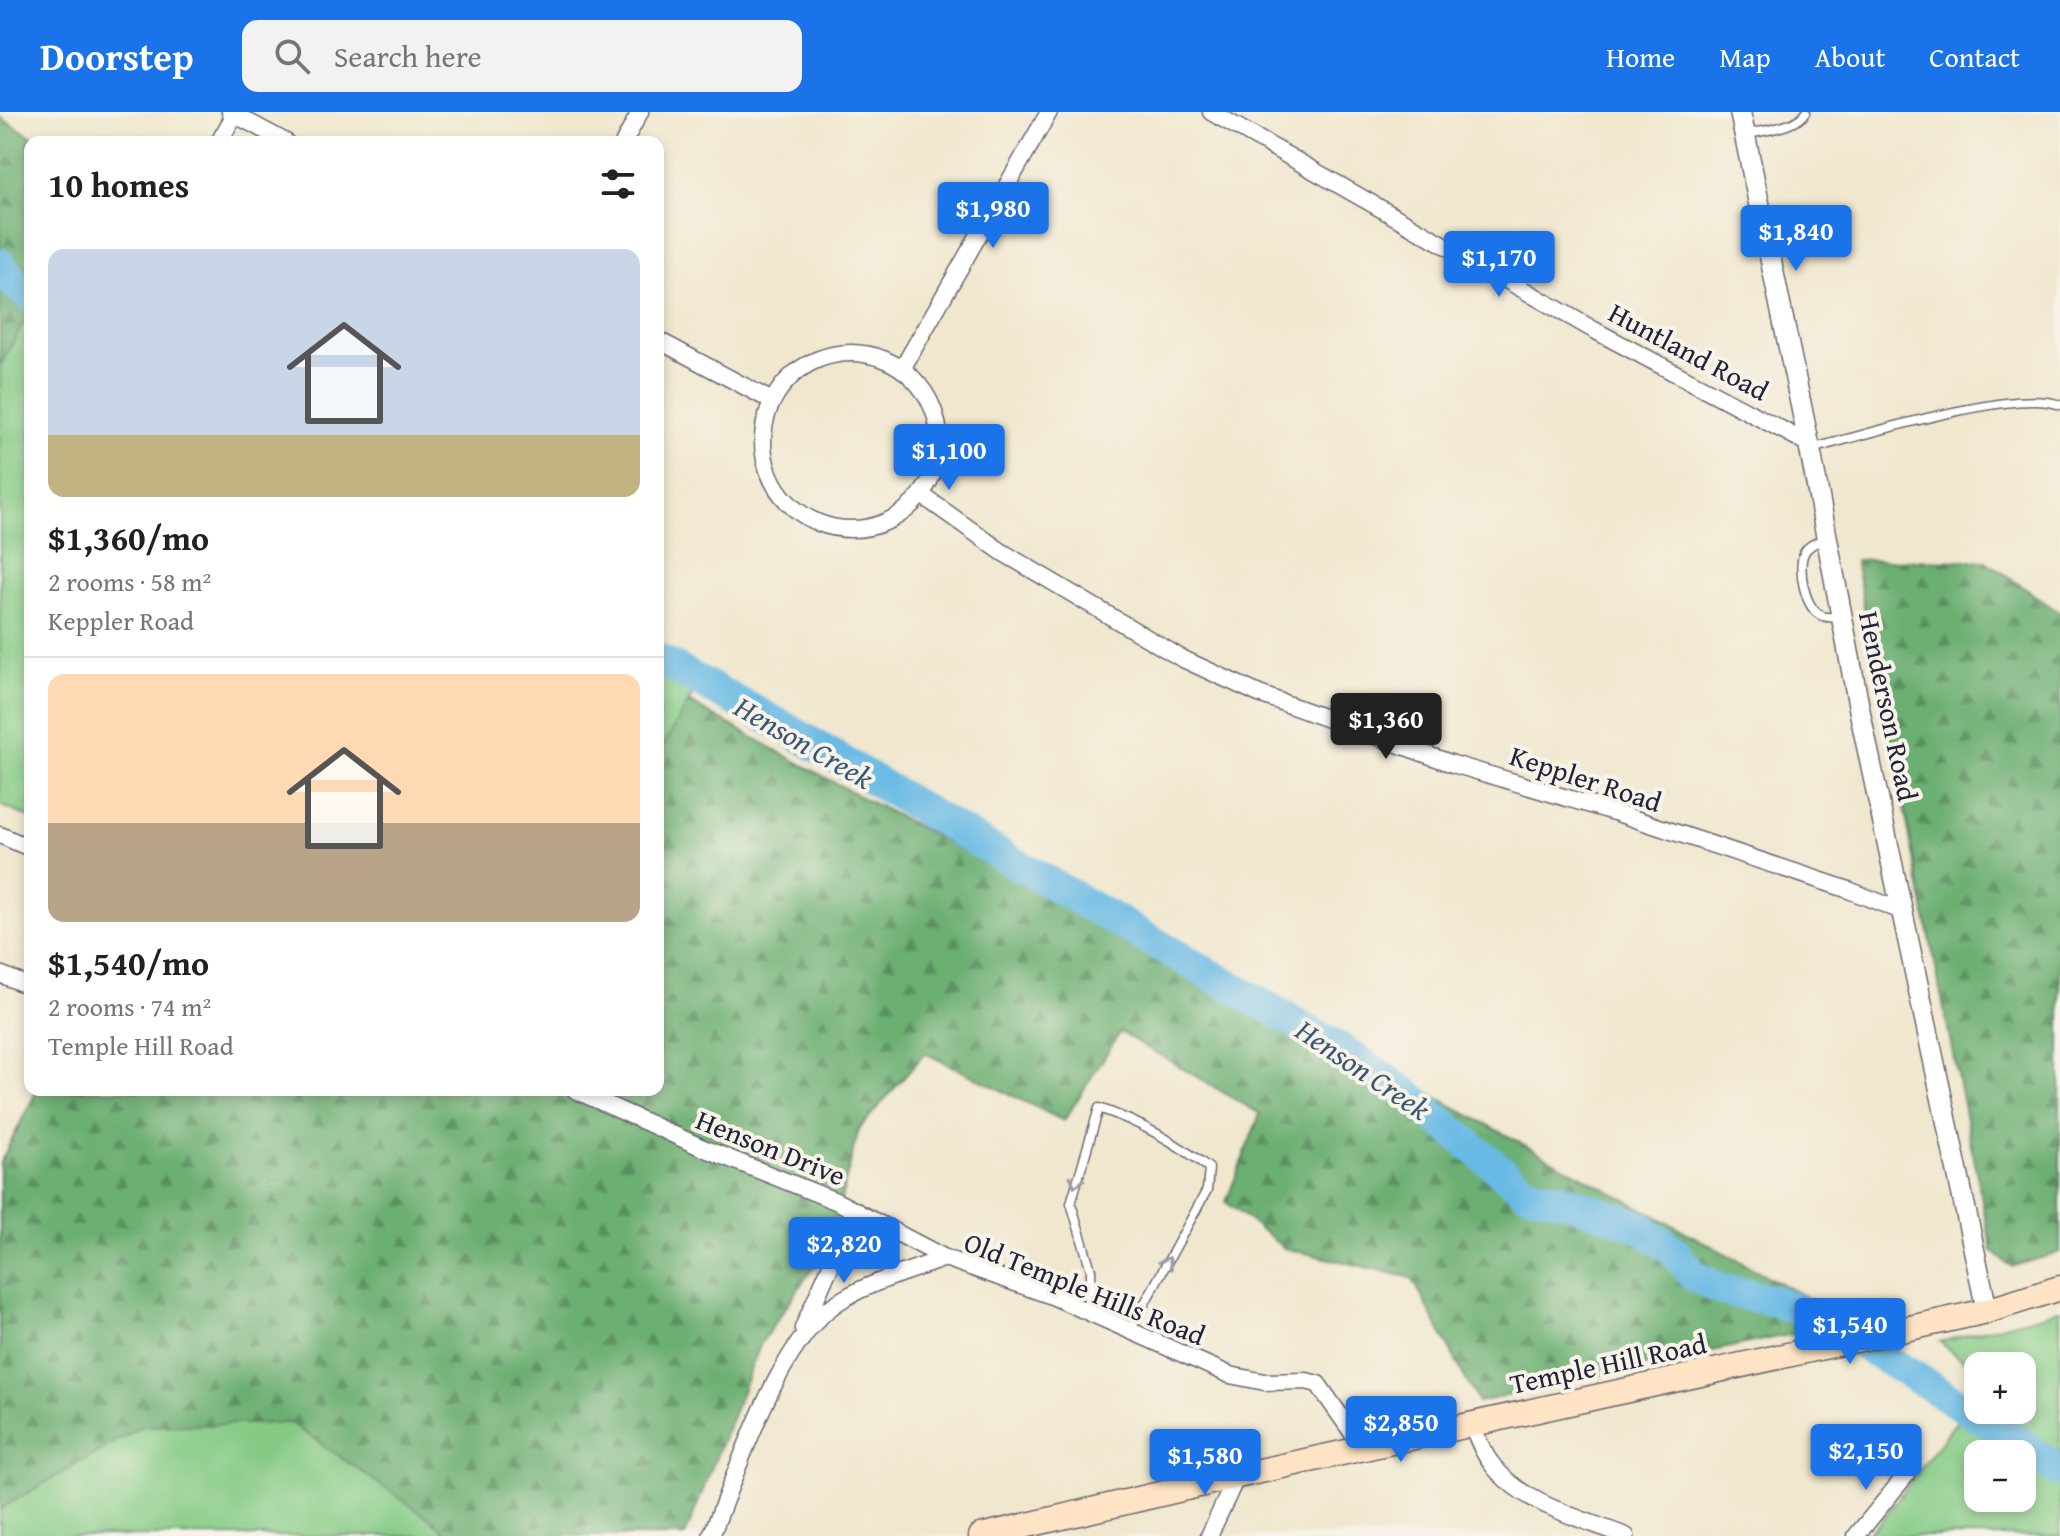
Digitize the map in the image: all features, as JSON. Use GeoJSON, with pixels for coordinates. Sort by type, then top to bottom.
{"type":"FeatureCollection","features":[{"type":"Feature","properties":{"kind":"main road","name":"Temple Hill Road"},"geometry":{"type":"LineString","coordinates":[[981,1536],[1237,1476],[1987,1311],[2060,1288]]}},
{"type":"Feature","properties":{"kind":"street"},"geometry":{"type":"LineString","coordinates":[[627,136],[640,112]]}},
{"type":"Feature","properties":{"kind":"street"},"geometry":{"type":"LineString","coordinates":[[902,369],[1049,112]]}},
{"type":"Feature","properties":{"kind":"street","name":"Huntland Road"},"geometry":{"type":"LineString","coordinates":[[1211,112],[1594,330],[1809,446]]}},
{"type":"Feature","properties":{"kind":"street","name":"Henderson Road"},"geometry":{"type":"LineString","coordinates":[[1740,112],[1987,1311]]}},
{"type":"Feature","properties":{"kind":"street"},"geometry":{"type":"LineString","coordinates":[[222,136],[233,113],[275,136]]}},
{"type":"Feature","properties":{"kind":"street"},"geometry":{"type":"LineString","coordinates":[[664,343],[772,401]]}},
{"type":"Feature","properties":{"kind":"street"},"geometry":{"type":"LineString","coordinates":[[862,353],[902,369],[919,385],[938,428],[939,451],[935,475],[923,496],[905,512],[884,523],[861,529],[837,529],[815,522],[794,509],[778,492],[767,470],[763,447],[764,423],[772,401],[784,383],[800,368],[830,356],[862,353]]}},
{"type":"Feature","properties":{"kind":"street","name":"Keppler Road"},"geometry":{"type":"LineString","coordinates":[[923,496],[990,544],[1181,658],[1259,694],[1453,764],[1614,812],[1846,889],[1904,912]]}},
{"type":"Feature","properties":{"kind":"street"},"geometry":{"type":"LineString","coordinates":[[0,835],[24,845]]}},
{"type":"Feature","properties":{"kind":"street"},"geometry":{"type":"LineString","coordinates":[[0,974],[24,984]]}},
{"type":"Feature","properties":{"kind":"street","name":"Henson Drive"},"geometry":{"type":"LineString","coordinates":[[588,1096],[703,1148],[855,1210],[945,1258]]}},
{"type":"Feature","properties":{"kind":"street"},"geometry":{"type":"LineString","coordinates":[[796,1344],[855,1210]]}},
{"type":"Feature","properties":{"kind":"street","name":"Old Temple Hills Road"},"geometry":{"type":"LineString","coordinates":[[711,1536],[760,1415],[796,1344],[817,1319],[842,1299],[945,1258],[1052,1296],[1240,1378],[1318,1384],[1363,1448]]}},
{"type":"Feature","properties":{"kind":"street"},"geometry":{"type":"LineString","coordinates":[[1472,1424],[1489,1461],[1510,1483],[1532,1498],[1626,1536]]}},
{"type":"Feature","properties":{"kind":"street"},"geometry":{"type":"LineString","coordinates":[[1856,1536],[1906,1475]]}},
{"type":"Feature","properties":{"kind":"street"},"geometry":{"type":"LineString","coordinates":[[1209,1536],[1237,1476]]}},
{"type":"Feature","properties":{"kind":"lane"},"geometry":{"type":"LineString","coordinates":[[1745,135],[1802,118],[1806,112]]}},
{"type":"Feature","properties":{"kind":"lane"},"geometry":{"type":"LineString","coordinates":[[1809,446],[1962,410],[2033,401],[2060,405]]}},
{"type":"Feature","properties":{"kind":"lane"},"geometry":{"type":"LineString","coordinates":[[1827,538],[1811,545],[1804,553],[1804,584],[1810,606],[1821,615],[1842,618]]}},
{"type":"Feature","properties":{"kind":"lane"},"geometry":{"type":"LineString","coordinates":[[1085,1310],[1091,1289],[1091,1270],[1071,1203],[1099,1108],[1129,1119],[1191,1154],[1209,1168],[1207,1190],[1129,1330]]}},
{"type":"Feature","properties":{"kind":"green space"},"geometry":{"type":"Polygon","coordinates":[[[0,117],[31,136],[24,136],[24,810],[0,799],[0,117]]]}},
{"type":"Feature","properties":{"kind":"green space"},"geometry":{"type":"Polygon","coordinates":[[[24,322],[24,815],[0,805],[0,366],[24,322]]]}},
{"type":"Feature","properties":{"kind":"green space"},"geometry":{"type":"Polygon","coordinates":[[[1855,560],[1986,561],[2060,613],[2060,1252],[2012,1267],[1992,1251],[1855,560]]]}},
{"type":"Feature","properties":{"kind":"green space"},"geometry":{"type":"Polygon","coordinates":[[[664,652],[704,675],[664,745],[664,652]]]}},
{"type":"Feature","properties":{"kind":"green space"},"geometry":{"type":"Polygon","coordinates":[[[664,688],[859,796],[1408,1082],[1854,1323],[1478,1402],[1412,1278],[1284,1248],[1226,1202],[1260,1114],[1120,1032],[1064,1121],[925,1053],[859,1129],[829,1245],[761,1343],[685,1536],[449,1536],[433,1521],[143,1426],[0,1509],[0,1163],[34,1096],[664,1096],[664,688]]]}},
{"type":"Feature","properties":{"kind":"green space"},"geometry":{"type":"Polygon","coordinates":[[[2060,1310],[2060,1536],[1864,1536],[1880,1522],[1964,1411],[1964,1424],[2036,1424],[2036,1352],[1964,1352],[1964,1362],[1940,1342],[2060,1310]]]}},
{"type":"Feature","properties":{"kind":"green space"},"geometry":{"type":"Polygon","coordinates":[[[291,1423],[433,1521],[449,1536],[0,1536],[0,1509],[143,1426],[291,1423]]]}},
{"type":"Feature","properties":{"kind":"waterway","name":"Henson Creek"},"geometry":{"type":"LineString","coordinates":[[0,264],[24,291]]}},
{"type":"Feature","properties":{"kind":"waterway","name":"Henson Creek"},"geometry":{"type":"LineString","coordinates":[[664,662],[788,729],[959,831],[1344,1051],[1406,1093],[1526,1191],[1568,1201],[1639,1226],[1673,1250],[1693,1275],[1719,1289],[1776,1301],[1826,1322],[2012,1437],[2060,1472]]}}]}
